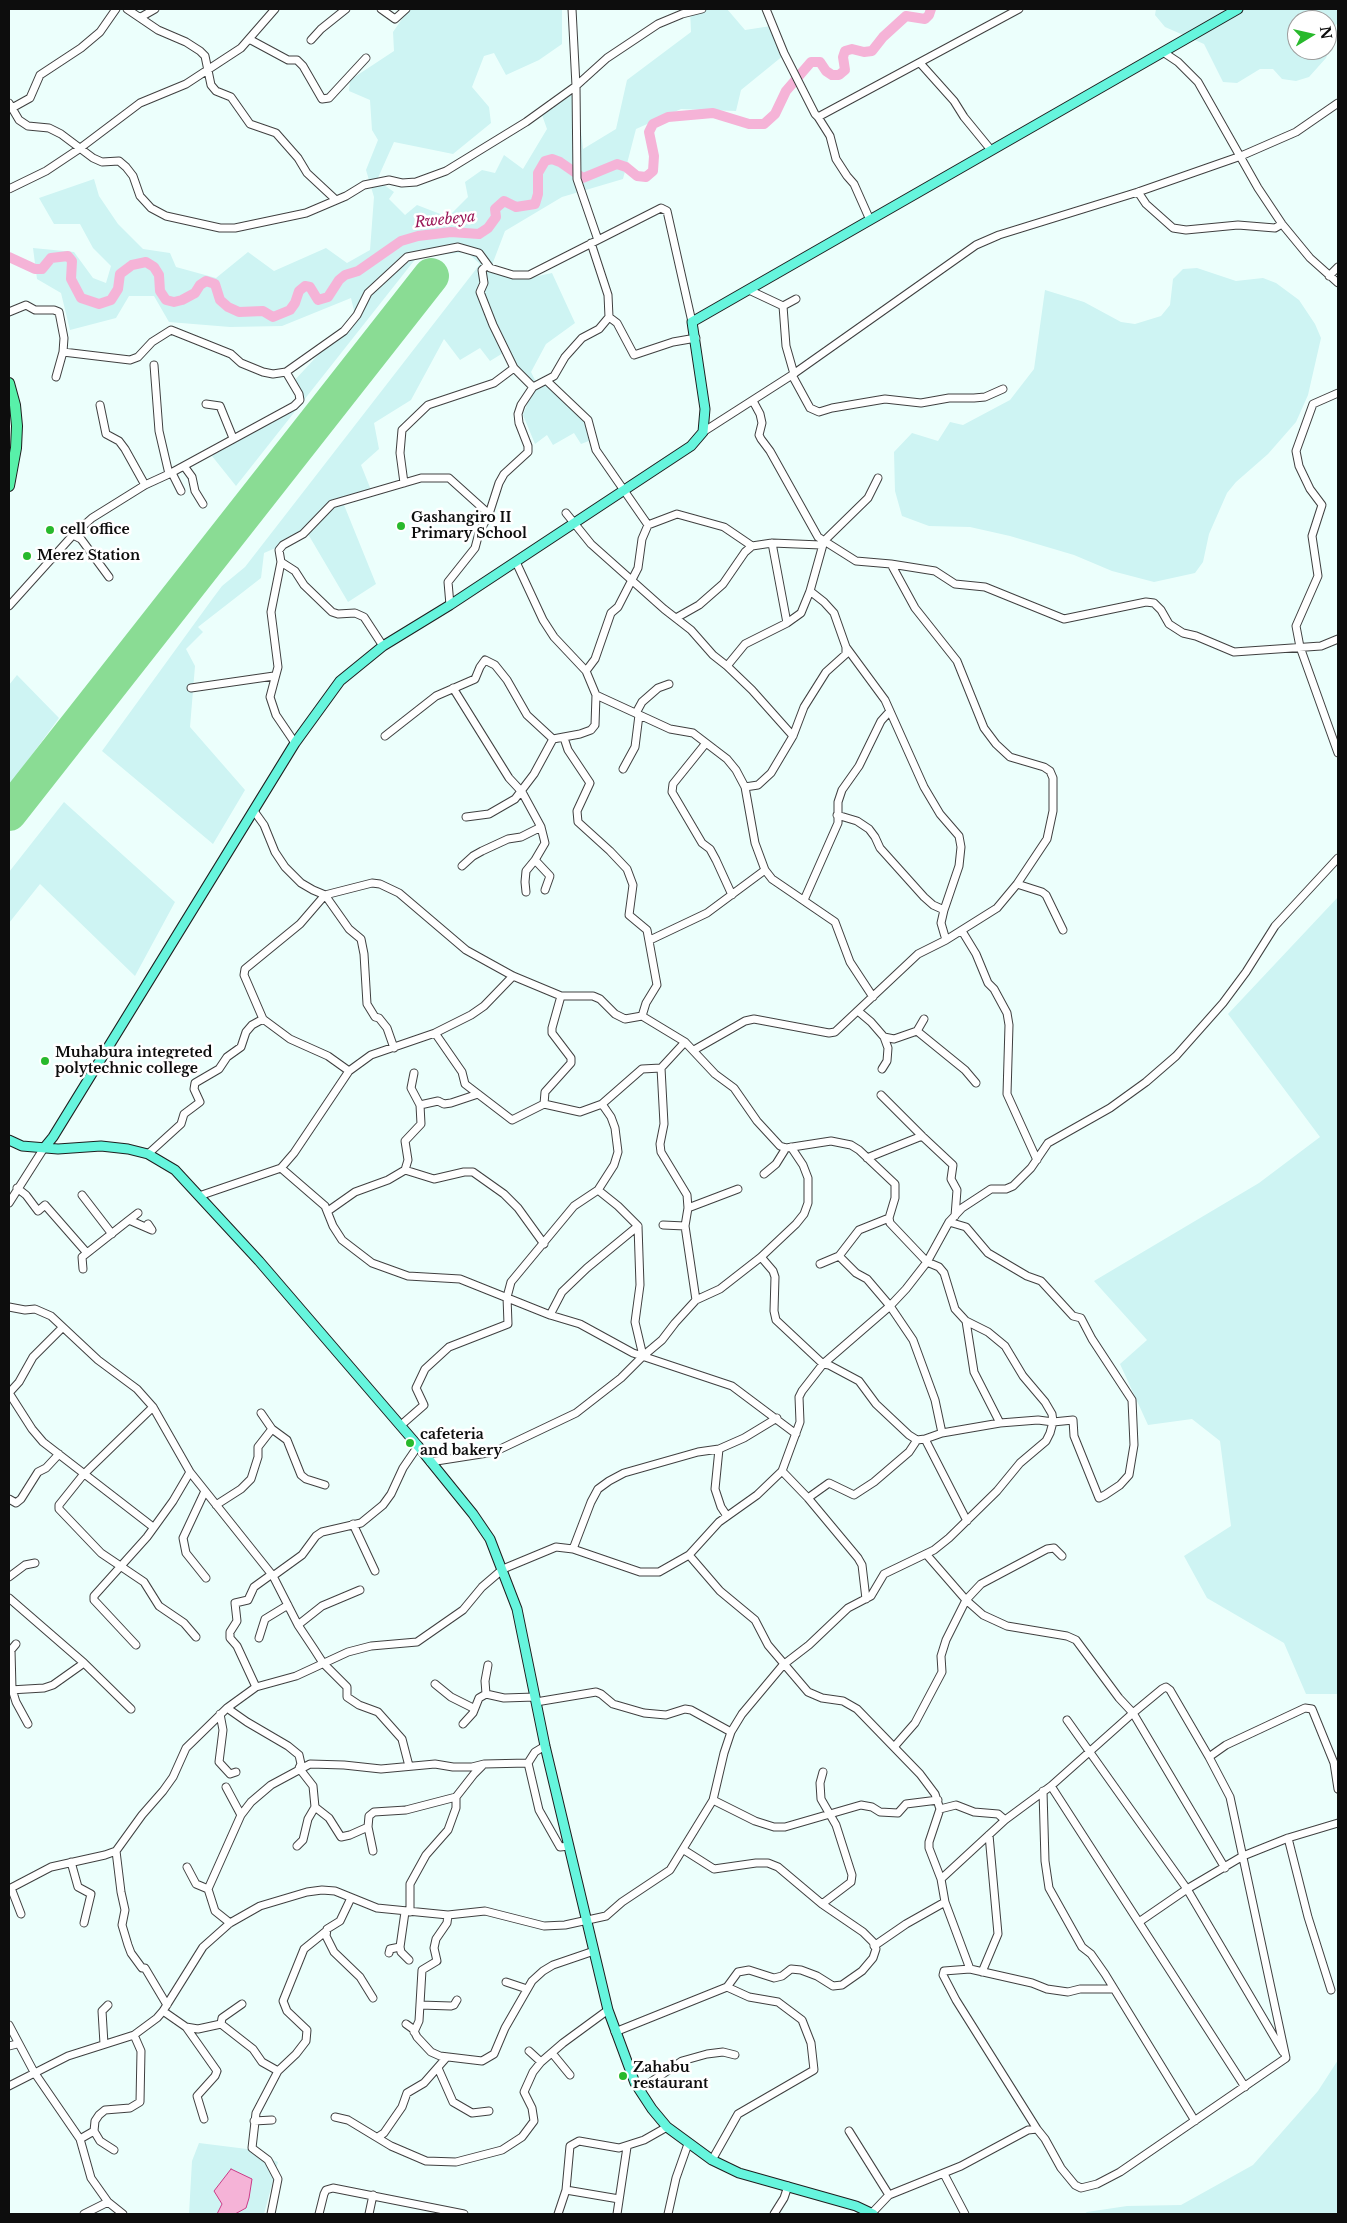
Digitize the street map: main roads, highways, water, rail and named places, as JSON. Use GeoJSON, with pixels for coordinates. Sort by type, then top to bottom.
{"type":"FeatureCollection","features":[{"type":"Feature","properties":{"kind":"highway"},"geometry":{"type":"LineString","coordinates":[[9,383],[16,448],[9,486]]}},
{"type":"Feature","properties":{"kind":"main road"},"geometry":{"type":"LineString","coordinates":[[44,1148],[53,1137],[295,743],[336,685],[383,646],[450,605],[624,491],[691,446],[703,432],[705,410],[696,338],[692,322],[1238,9]]}},
{"type":"Feature","properties":{"kind":"main road"},"geometry":{"type":"LineString","coordinates":[[9,1140],[22,1146],[44,1148],[101,1146],[128,1149],[148,1154],[175,1170],[259,1261],[418,1446],[484,1528],[503,1569],[516,1609],[545,1746],[586,1921],[608,2010],[628,2069],[640,2090],[667,2127],[712,2160],[739,2173],[856,2206],[873,2214]]}},
{"type":"Feature","properties":{"kind":"waterway","name":"Rwebeya"},"geometry":{"type":"LineString","coordinates":[[9,257],[35,269],[42,269],[51,258],[68,256],[72,261],[71,279],[81,298],[99,304],[111,300],[118,289],[120,274],[132,265],[146,262],[154,267],[159,275],[160,291],[166,300],[174,302],[182,300],[195,293],[200,285],[206,281],[215,284],[220,300],[228,307],[239,312],[263,311],[273,317],[290,310],[295,303],[299,291],[305,286],[310,287],[318,300],[328,297],[339,280],[345,275],[358,271],[401,241],[418,236],[451,232],[479,234],[488,228],[496,217],[495,209],[504,201],[516,207],[535,204],[538,194],[538,173],[545,161],[552,159],[560,162],[583,178],[617,164],[626,167],[637,176],[646,177],[653,171],[654,156],[649,132],[653,124],[668,117],[713,113],[749,124],[764,124],[775,114],[786,91],[811,62],[820,62],[826,71],[832,75],[839,75],[845,70],[843,57],[845,51],[852,49],[864,52],[872,51],[883,37],[906,16],[925,19],[931,9]]}},
{"type":"Feature","properties":{"kind":"place","name":"Gashangiro II Primary School"},"geometry":{"type":"Point","coordinates":[401,526]}},
{"type":"Feature","properties":{"kind":"place","name":"cell office"},"geometry":{"type":"Point","coordinates":[50,530]}},
{"type":"Feature","properties":{"kind":"place","name":"Merez Station"},"geometry":{"type":"Point","coordinates":[27,556]}},
{"type":"Feature","properties":{"kind":"place","name":"Muhabura integreted polytechnic college"},"geometry":{"type":"Point","coordinates":[45,1061]}},
{"type":"Feature","properties":{"kind":"place","name":"cafeteria and bakery"},"geometry":{"type":"Point","coordinates":[410,1443]}},
{"type":"Feature","properties":{"kind":"place","name":"Zahabu restaurant"},"geometry":{"type":"Point","coordinates":[623,2076]}}]}
